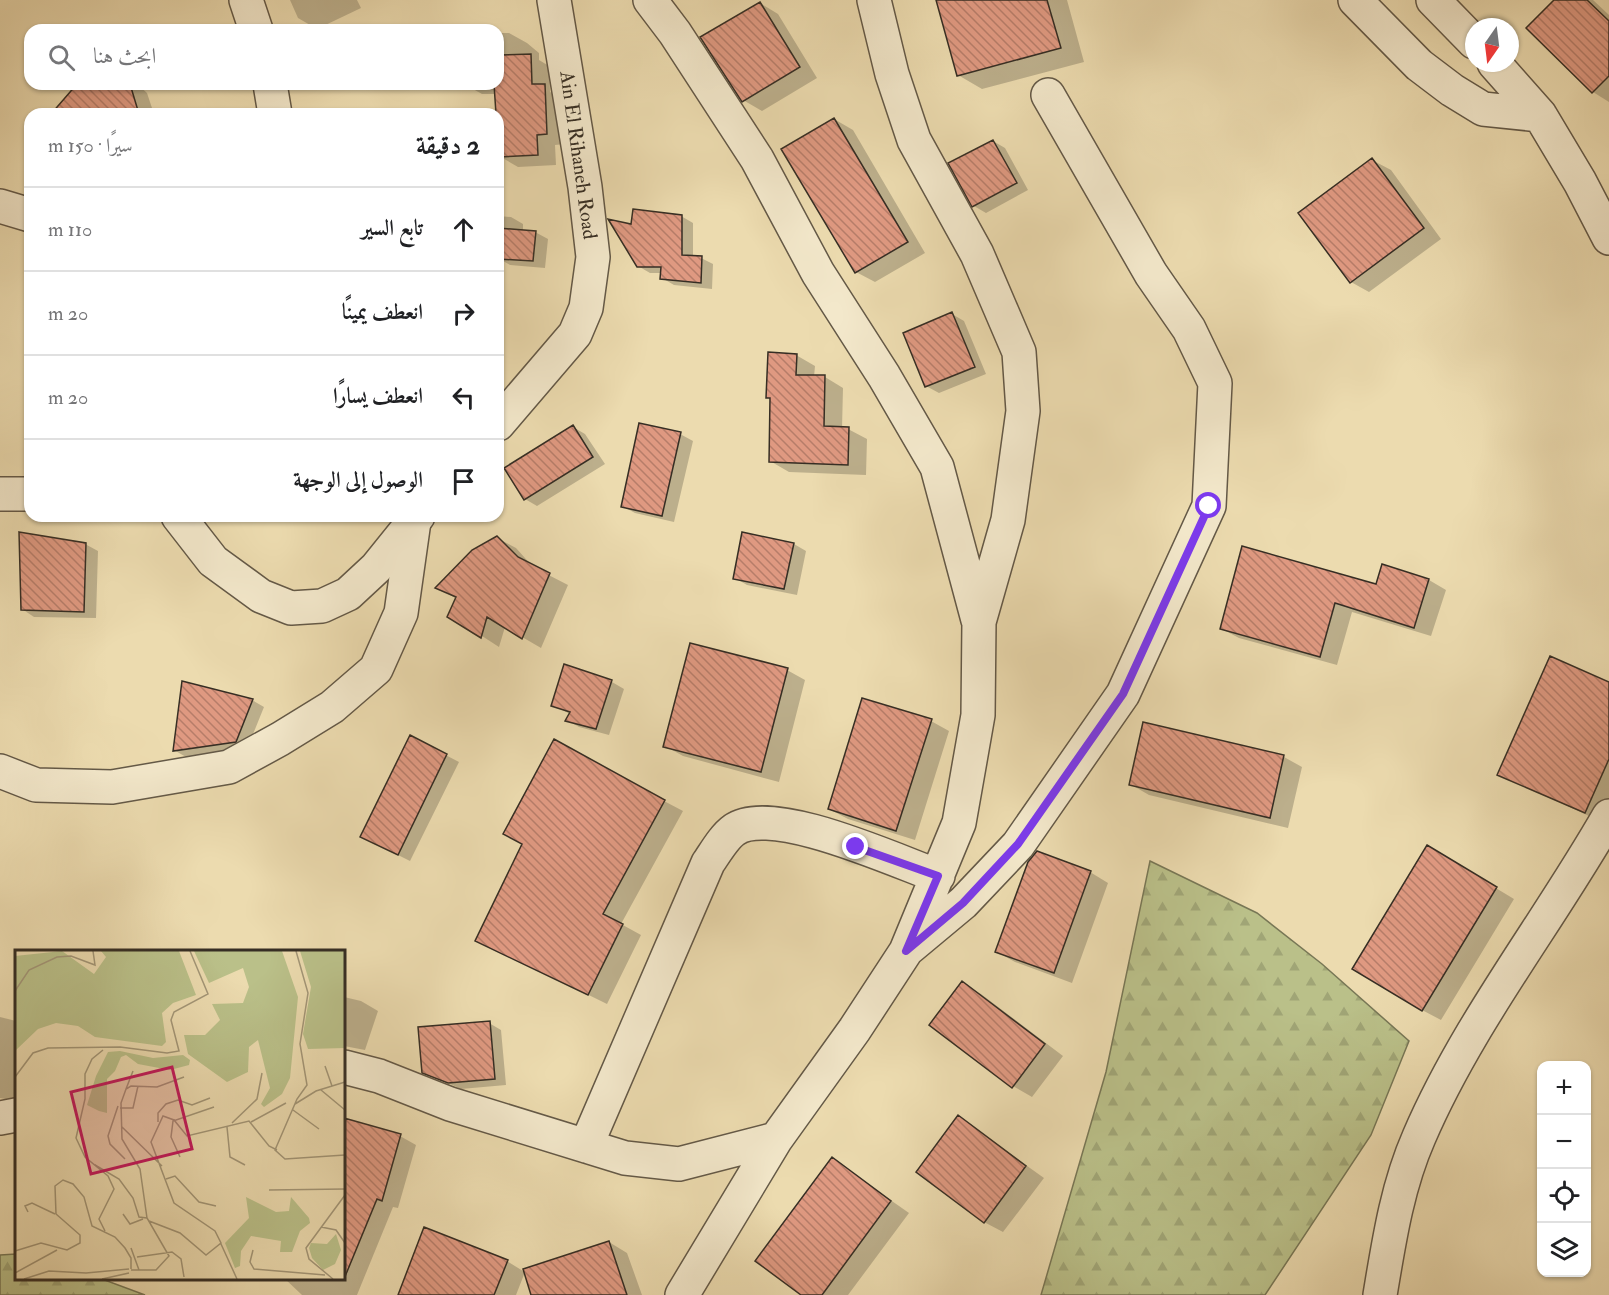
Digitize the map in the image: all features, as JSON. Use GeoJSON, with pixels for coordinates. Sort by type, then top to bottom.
{"type":"FeatureCollection","features":[{"type":"Feature","properties":{"kind":"street"},"geometry":{"type":"LineString","coordinates":[[246,0],[254,24]]}},
{"type":"Feature","properties":{"kind":"street","name":"Ain El Rihaneh Road"},"geometry":{"type":"LineString","coordinates":[[504,417],[575,334],[586,308],[593,257],[585,187],[554,0]]}},
{"type":"Feature","properties":{"kind":"street"},"geometry":{"type":"LineString","coordinates":[[650,0],[675,33],[757,159],[818,273],[884,376],[937,467],[979,622]]}},
{"type":"Feature","properties":{"kind":"street"},"geometry":{"type":"LineString","coordinates":[[682,1295],[776,1138],[855,1029],[906,951],[938,876],[959,823],[978,715],[979,622],[1008,520],[1014,480],[1023,411],[1019,352],[977,254],[914,140],[892,74],[874,0]]}},
{"type":"Feature","properties":{"kind":"street"},"geometry":{"type":"LineString","coordinates":[[1355,0],[1419,65],[1452,90],[1484,109],[1540,115]]}},
{"type":"Feature","properties":{"kind":"street"},"geometry":{"type":"LineString","coordinates":[[1433,0],[1465,33]]}},
{"type":"Feature","properties":{"kind":"street"},"geometry":{"type":"LineString","coordinates":[[1502,72],[1540,115],[1580,182],[1609,238]]}},
{"type":"Feature","properties":{"kind":"street"},"geometry":{"type":"LineString","coordinates":[[271,90],[274,108]]}},
{"type":"Feature","properties":{"kind":"street"},"geometry":{"type":"LineString","coordinates":[[906,951],[963,903],[1018,844],[1123,694],[1209,506],[1215,383],[1189,329],[1151,274],[1048,95]]}},
{"type":"Feature","properties":{"kind":"street"},"geometry":{"type":"LineString","coordinates":[[0,206],[24,213]]}},
{"type":"Feature","properties":{"kind":"street"},"geometry":{"type":"LineString","coordinates":[[0,494],[24,494]]}},
{"type":"Feature","properties":{"kind":"street"},"geometry":{"type":"LineString","coordinates":[[183,522],[213,561],[261,596],[291,608],[322,606],[348,594],[376,568],[413,522]]}},
{"type":"Feature","properties":{"kind":"street"},"geometry":{"type":"LineString","coordinates":[[201,522],[213,561]]}},
{"type":"Feature","properties":{"kind":"street"},"geometry":{"type":"LineString","coordinates":[[0,771],[36,785],[112,787],[230,767],[280,739],[332,706],[376,669],[401,613],[415,522]]}},
{"type":"Feature","properties":{"kind":"street"},"geometry":{"type":"LineString","coordinates":[[1380,1295],[1394,1212],[1418,1138],[1455,1062],[1571,882],[1609,816]]}},
{"type":"Feature","properties":{"kind":"street"},"geometry":{"type":"LineString","coordinates":[[586,1146],[708,862],[734,829],[771,821],[804,827],[938,876]]}},
{"type":"Feature","properties":{"kind":"street"},"geometry":{"type":"LineString","coordinates":[[345,1067],[379,1076],[450,1104],[625,1158],[680,1164],[776,1138]]}},
{"type":"Feature","properties":{"kind":"street"},"geometry":{"type":"LineString","coordinates":[[0,1118],[15,1115]]}},
{"type":"Feature","properties":{"kind":"green space"},"geometry":{"type":"Polygon","coordinates":[[[1150,861],[1257,913],[1322,964],[1409,1041],[1371,1135],[1265,1295],[1041,1295],[1106,1072],[1150,861]]]}},
{"type":"Feature","properties":{"kind":"green space"},"geometry":{"type":"Polygon","coordinates":[[[15,1254],[15,1280],[105,1280],[145,1295],[0,1295],[0,1255],[15,1254]]]}},
{"type":"Feature","properties":{"kind":"building"},"geometry":{"type":"Polygon","coordinates":[[[936,0],[1047,0],[1061,48],[957,76],[936,0]]]}},
{"type":"Feature","properties":{"kind":"building"},"geometry":{"type":"Polygon","coordinates":[[[1554,0],[1587,0],[1609,21],[1609,76],[1592,93],[1526,28],[1554,0]]]}},
{"type":"Feature","properties":{"kind":"building"},"geometry":{"type":"Polygon","coordinates":[[[760,2],[800,67],[742,102],[700,37],[760,2]]]}},
{"type":"Feature","properties":{"kind":"building"},"geometry":{"type":"Polygon","coordinates":[[[531,54],[532,84],[545,84],[547,134],[537,135],[538,155],[504,157],[504,108],[496,108],[494,90],[504,90],[504,55],[531,54]]]}},
{"type":"Feature","properties":{"kind":"building"},"geometry":{"type":"Polygon","coordinates":[[[72,90],[132,90],[137,108],[56,108],[72,90]]]}},
{"type":"Feature","properties":{"kind":"building"},"geometry":{"type":"Polygon","coordinates":[[[834,118],[908,242],[855,273],[781,149],[834,118]]]}},
{"type":"Feature","properties":{"kind":"building"},"geometry":{"type":"Polygon","coordinates":[[[993,140],[1017,183],[972,207],[948,163],[993,140]]]}},
{"type":"Feature","properties":{"kind":"building"},"geometry":{"type":"Polygon","coordinates":[[[1372,158],[1424,228],[1350,283],[1298,213],[1372,158]]]}},
{"type":"Feature","properties":{"kind":"building"},"geometry":{"type":"Polygon","coordinates":[[[633,209],[682,215],[682,255],[702,256],[701,283],[660,279],[661,267],[637,267],[608,219],[631,224],[633,209]]]}},
{"type":"Feature","properties":{"kind":"building"},"geometry":{"type":"Polygon","coordinates":[[[504,228],[536,231],[533,261],[504,259],[504,228]]]}},
{"type":"Feature","properties":{"kind":"building"},"geometry":{"type":"Polygon","coordinates":[[[952,312],[975,367],[925,387],[903,333],[952,312]]]}},
{"type":"Feature","properties":{"kind":"building"},"geometry":{"type":"Polygon","coordinates":[[[768,352],[797,354],[796,375],[825,375],[824,426],[849,427],[848,465],[769,462],[770,398],[766,398],[768,352]]]}},
{"type":"Feature","properties":{"kind":"building"},"geometry":{"type":"Polygon","coordinates":[[[639,423],[681,432],[662,516],[621,507],[639,423]]]}},
{"type":"Feature","properties":{"kind":"building"},"geometry":{"type":"Polygon","coordinates":[[[573,425],[593,457],[524,500],[504,468],[573,425]]]}},
{"type":"Feature","properties":{"kind":"building"},"geometry":{"type":"Polygon","coordinates":[[[19,532],[86,543],[84,612],[21,610],[19,532]]]}},
{"type":"Feature","properties":{"kind":"building"},"geometry":{"type":"Polygon","coordinates":[[[742,532],[794,543],[784,589],[733,579],[742,532]]]}},
{"type":"Feature","properties":{"kind":"building"},"geometry":{"type":"Polygon","coordinates":[[[497,536],[518,557],[550,573],[522,639],[487,617],[481,638],[447,617],[456,597],[435,588],[472,550],[497,536]]]}},
{"type":"Feature","properties":{"kind":"building"},"geometry":{"type":"Polygon","coordinates":[[[1242,546],[1376,584],[1382,564],[1429,579],[1414,628],[1335,603],[1320,657],[1220,629],[1242,546]]]}},
{"type":"Feature","properties":{"kind":"building"},"geometry":{"type":"Polygon","coordinates":[[[690,643],[788,668],[761,772],[663,747],[690,643]]]}},
{"type":"Feature","properties":{"kind":"building"},"geometry":{"type":"Polygon","coordinates":[[[1550,656],[1609,682],[1609,759],[1585,813],[1497,775],[1550,656]]]}},
{"type":"Feature","properties":{"kind":"building"},"geometry":{"type":"Polygon","coordinates":[[[564,664],[612,680],[596,729],[565,721],[570,712],[551,706],[564,664]]]}},
{"type":"Feature","properties":{"kind":"building"},"geometry":{"type":"Polygon","coordinates":[[[182,681],[253,699],[236,742],[173,751],[182,681]]]}},
{"type":"Feature","properties":{"kind":"building"},"geometry":{"type":"Polygon","coordinates":[[[862,698],[932,719],[896,831],[828,809],[862,698]]]}},
{"type":"Feature","properties":{"kind":"building"},"geometry":{"type":"Polygon","coordinates":[[[1143,722],[1284,755],[1270,818],[1129,785],[1143,722]]]}},
{"type":"Feature","properties":{"kind":"building"},"geometry":{"type":"Polygon","coordinates":[[[410,735],[447,754],[398,855],[360,837],[410,735]]]}},
{"type":"Feature","properties":{"kind":"building"},"geometry":{"type":"Polygon","coordinates":[[[554,739],[665,800],[603,914],[623,924],[588,995],[475,941],[522,844],[503,834],[554,739]]]}},
{"type":"Feature","properties":{"kind":"building"},"geometry":{"type":"Polygon","coordinates":[[[1427,845],[1497,887],[1422,1011],[1352,969],[1427,845]]]}},
{"type":"Feature","properties":{"kind":"building"},"geometry":{"type":"Polygon","coordinates":[[[1037,851],[1091,871],[1054,973],[995,952],[1028,862],[1037,851]]]}},
{"type":"Feature","properties":{"kind":"building"},"geometry":{"type":"Polygon","coordinates":[[[962,981],[1045,1044],[1012,1088],[929,1025],[962,981]]]}},
{"type":"Feature","properties":{"kind":"building"},"geometry":{"type":"Polygon","coordinates":[[[490,1021],[495,1079],[448,1083],[422,1073],[418,1027],[490,1021]]]}},
{"type":"Feature","properties":{"kind":"building"},"geometry":{"type":"Polygon","coordinates":[[[958,1115],[1026,1166],[984,1223],[916,1172],[958,1115]]]}},
{"type":"Feature","properties":{"kind":"building"},"geometry":{"type":"Polygon","coordinates":[[[345,1118],[401,1134],[382,1201],[377,1199],[345,1277],[345,1118]]]}},
{"type":"Feature","properties":{"kind":"building"},"geometry":{"type":"Polygon","coordinates":[[[832,1157],[891,1201],[822,1295],[801,1295],[755,1261],[832,1157]]]}},
{"type":"Feature","properties":{"kind":"building"},"geometry":{"type":"Polygon","coordinates":[[[424,1227],[508,1260],[494,1295],[398,1295],[424,1227]]]}},
{"type":"Feature","properties":{"kind":"building"},"geometry":{"type":"Polygon","coordinates":[[[609,1241],[627,1295],[531,1295],[523,1269],[609,1241]]]}},
{"type":"Feature","properties":{"kind":"route"},"geometry":{"type":"LineString","coordinates":[[856,847],[938,876],[906,951],[963,903],[1018,844],[1123,694],[1209,506]]}}]}
